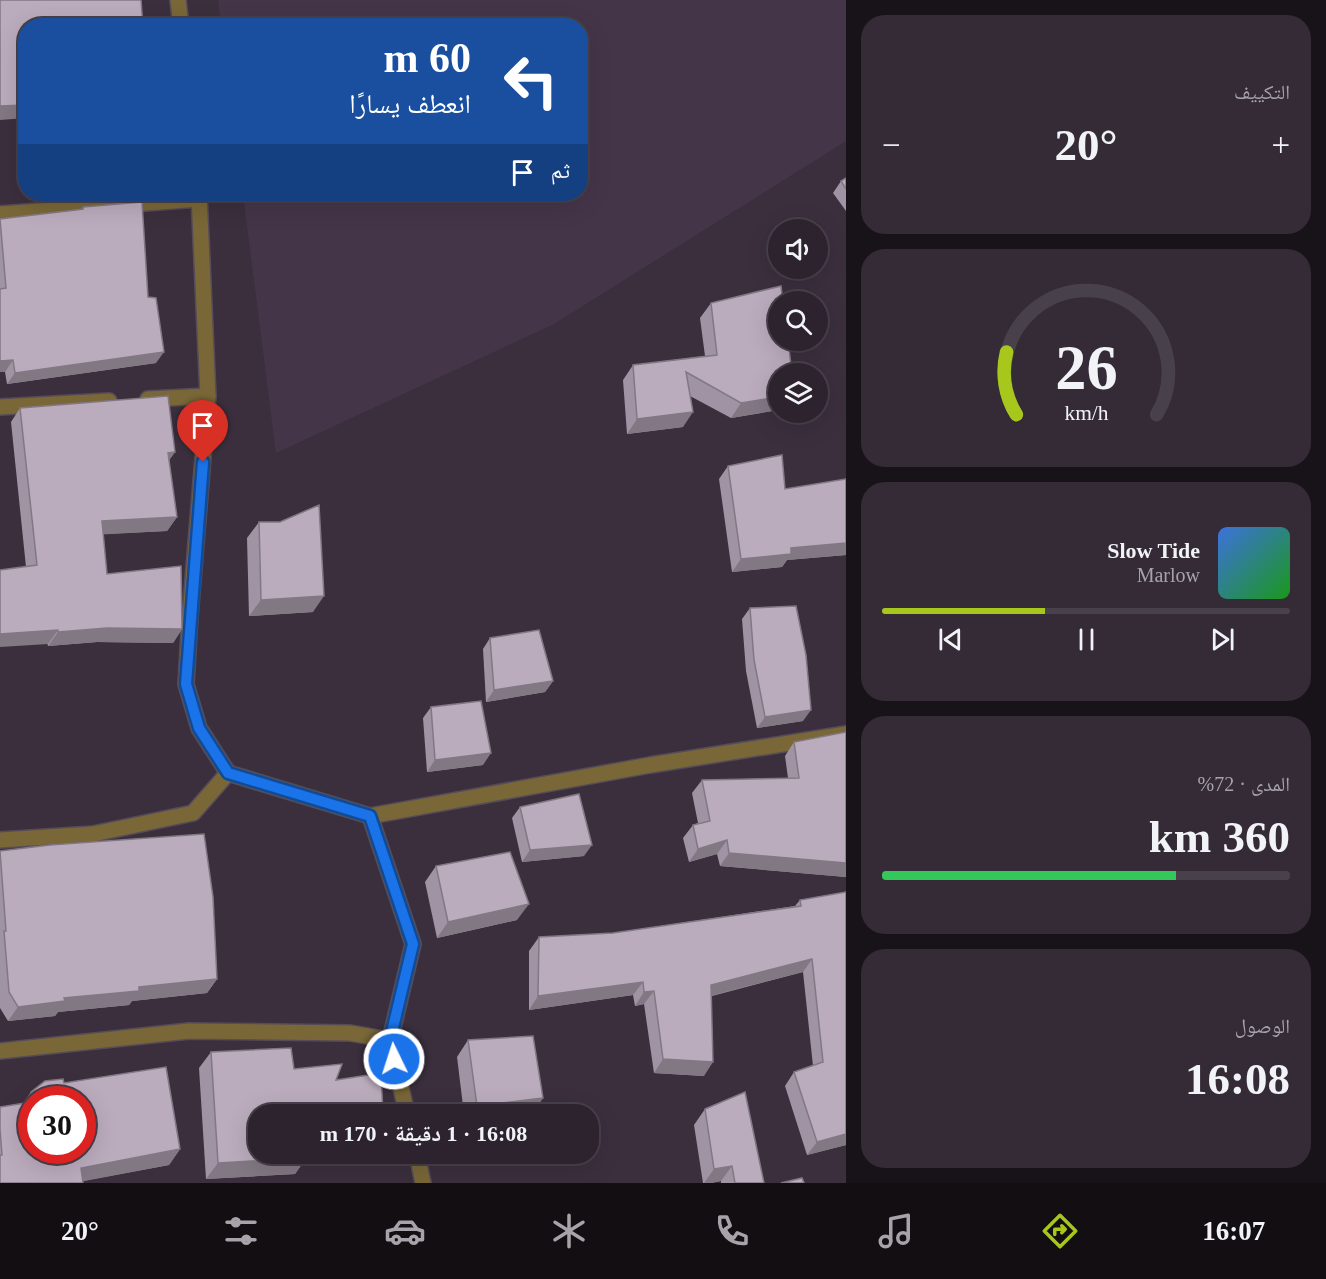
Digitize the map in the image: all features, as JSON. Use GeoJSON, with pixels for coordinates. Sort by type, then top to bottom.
{"type":"FeatureCollection","features":[{"type":"Feature","properties":{"kind":"street"},"geometry":{"type":"LineString","coordinates":[[178,0],[180,18]]}},
{"type":"Feature","properties":{"kind":"street"},"geometry":{"type":"LineString","coordinates":[[0,214],[144,201]]}},
{"type":"Feature","properties":{"kind":"street"},"geometry":{"type":"LineString","coordinates":[[199,201],[208,396],[186,684],[199,728],[228,773],[370,816],[650,765],[846,734]]}},
{"type":"Feature","properties":{"kind":"street"},"geometry":{"type":"LineString","coordinates":[[0,407],[208,396]]}},
{"type":"Feature","properties":{"kind":"street"},"geometry":{"type":"LineString","coordinates":[[0,840],[93,834],[193,813],[228,773]]}},
{"type":"Feature","properties":{"kind":"street"},"geometry":{"type":"LineString","coordinates":[[370,816],[413,944],[390,1040],[405,1104]]}},
{"type":"Feature","properties":{"kind":"street"},"geometry":{"type":"LineString","coordinates":[[0,1051],[189,1032],[350,1033],[390,1040]]}},
{"type":"Feature","properties":{"kind":"street"},"geometry":{"type":"LineString","coordinates":[[419,1164],[423,1183]]}},
{"type":"Feature","properties":{"kind":"shaded area"},"geometry":{"type":"Polygon","coordinates":[[[218,0],[846,0],[846,141],[554,324],[276,453],[244,201],[588,201],[588,18],[220,18],[218,0]]]}},
{"type":"Feature","properties":{"kind":"building"},"geometry":{"type":"Polygon","coordinates":[[[0,0],[141,0],[142,18],[18,18],[18,105],[0,106],[0,0]]]}},
{"type":"Feature","properties":{"kind":"building"},"geometry":{"type":"Polygon","coordinates":[[[846,178],[846,189],[841,181],[846,178]]]}},
{"type":"Feature","properties":{"kind":"building"},"geometry":{"type":"Polygon","coordinates":[[[142,202],[148,297],[156,298],[164,352],[15,373],[13,360],[0,361],[0,289],[6,288],[0,219],[83,209],[83,207],[142,202]]]}},
{"type":"Feature","properties":{"kind":"building"},"geometry":{"type":"Polygon","coordinates":[[[781,286],[782,291],[768,291],[768,351],[789,351],[791,363],[768,363],[768,399],[741,403],[686,372],[693,412],[637,419],[633,365],[717,355],[711,303],[781,286]]]}},
{"type":"Feature","properties":{"kind":"building"},"geometry":{"type":"Polygon","coordinates":[[[168,396],[175,452],[168,453],[177,517],[102,521],[107,574],[181,566],[182,629],[107,628],[0,634],[0,570],[37,565],[20,408],[168,396]]]}},
{"type":"Feature","properties":{"kind":"building"},"geometry":{"type":"Polygon","coordinates":[[[782,455],[785,489],[846,479],[846,543],[791,548],[791,554],[741,559],[728,466],[782,455]]]}},
{"type":"Feature","properties":{"kind":"building"},"geometry":{"type":"Polygon","coordinates":[[[319,505],[324,596],[261,600],[259,522],[280,522],[319,505]]]}},
{"type":"Feature","properties":{"kind":"building"},"geometry":{"type":"Polygon","coordinates":[[[796,606],[806,655],[811,710],[765,717],[754,660],[750,608],[796,606]]]}},
{"type":"Feature","properties":{"kind":"building"},"geometry":{"type":"Polygon","coordinates":[[[539,630],[553,681],[494,690],[490,638],[539,630]]]}},
{"type":"Feature","properties":{"kind":"building"},"geometry":{"type":"Polygon","coordinates":[[[481,701],[491,753],[435,760],[431,707],[481,701]]]}},
{"type":"Feature","properties":{"kind":"building"},"geometry":{"type":"Polygon","coordinates":[[[846,732],[846,863],[729,853],[727,840],[698,849],[693,825],[710,821],[702,780],[799,778],[794,742],[846,732]]]}},
{"type":"Feature","properties":{"kind":"building"},"geometry":{"type":"Polygon","coordinates":[[[579,794],[592,845],[530,850],[520,807],[579,794]]]}},
{"type":"Feature","properties":{"kind":"building"},"geometry":{"type":"Polygon","coordinates":[[[204,834],[213,897],[217,979],[139,987],[139,991],[64,998],[65,1001],[18,1007],[9,992],[0,851],[50,845],[204,834]]]}},
{"type":"Feature","properties":{"kind":"building"},"geometry":{"type":"Polygon","coordinates":[[[510,852],[529,904],[448,922],[436,866],[510,852]]]}},
{"type":"Feature","properties":{"kind":"building"},"geometry":{"type":"Polygon","coordinates":[[[846,892],[846,1134],[817,1142],[794,1072],[823,1062],[812,959],[711,985],[713,1062],[663,1059],[654,991],[644,992],[643,982],[538,996],[539,937],[613,933],[801,906],[800,900],[846,892]]]}},
{"type":"Feature","properties":{"kind":"building"},"geometry":{"type":"Polygon","coordinates":[[[533,1036],[543,1098],[477,1104],[468,1040],[533,1036]]]}},
{"type":"Feature","properties":{"kind":"building"},"geometry":{"type":"Polygon","coordinates":[[[291,1048],[294,1069],[342,1064],[336,1080],[381,1073],[383,1104],[248,1104],[248,1161],[218,1163],[211,1052],[291,1048]]]}},
{"type":"Feature","properties":{"kind":"building"},"geometry":{"type":"Polygon","coordinates":[[[166,1067],[180,1149],[81,1168],[83,1183],[0,1183],[0,1155],[2,1155],[0,1107],[18,1104],[18,1164],[96,1164],[96,1086],[39,1086],[45,1081],[63,1079],[64,1083],[166,1067]]]}},
{"type":"Feature","properties":{"kind":"building"},"geometry":{"type":"Polygon","coordinates":[[[745,1092],[764,1183],[735,1183],[732,1166],[714,1169],[705,1109],[745,1092]]]}},
{"type":"Feature","properties":{"kind":"building"},"geometry":{"type":"Polygon","coordinates":[[[802,1178],[804,1183],[781,1183],[802,1178]]]}},
{"type":"Feature","properties":{"kind":"route"},"geometry":{"type":"LineString","coordinates":[[203,462],[186,684],[199,728],[228,773],[370,816],[413,944],[390,1040],[394,1059]]}}]}
